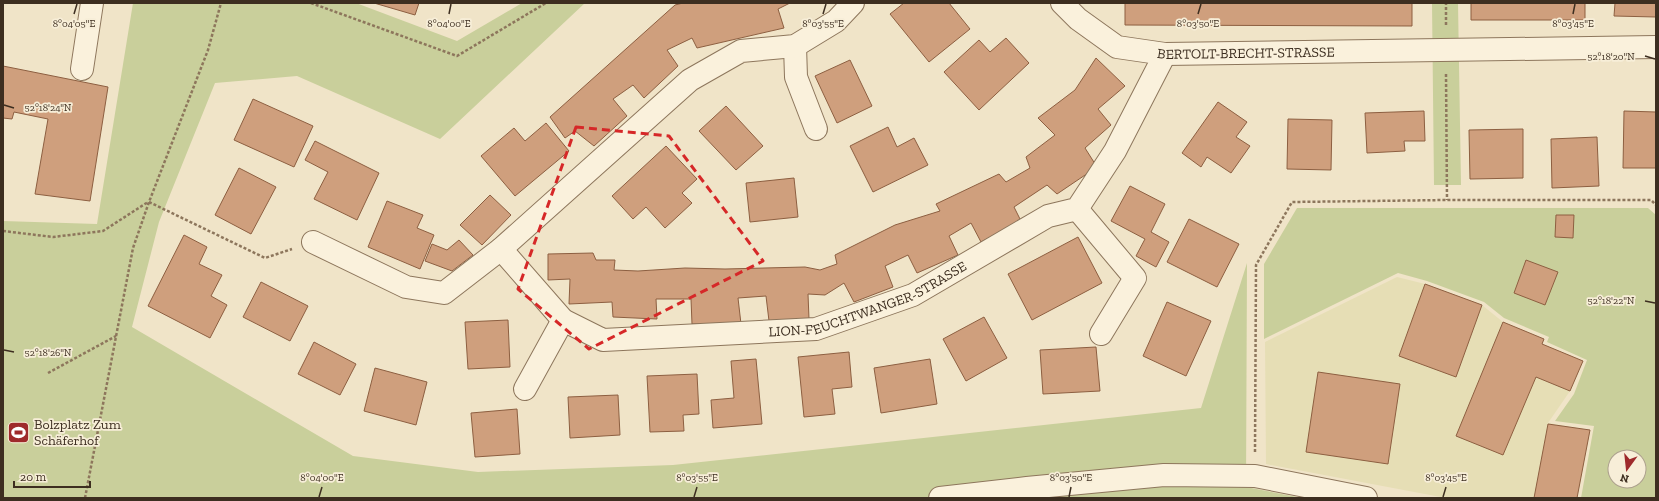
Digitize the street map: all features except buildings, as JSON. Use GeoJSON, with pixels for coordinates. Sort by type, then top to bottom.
{"type":"FeatureCollection","features":[{"type":"Feature","properties":{"kind":"street"},"geometry":{"type":"LineString","coordinates":[[82,69],[92,3]]}},
{"type":"Feature","properties":{"kind":"street"},"geometry":{"type":"LineString","coordinates":[[313,242],[406,287],[444,293],[501,249],[690,80],[741,51],[795,46],[836,21],[853,3]]}},
{"type":"Feature","properties":{"kind":"street","name":"BERTOLT-BRECHT-STRASSE"},"geometry":{"type":"LineString","coordinates":[[1062,3],[1078,19],[1117,47],[1165,54],[1656,47]]}},
{"type":"Feature","properties":{"kind":"street"},"geometry":{"type":"LineString","coordinates":[[795,46],[796,77],[816,128]]}},
{"type":"Feature","properties":{"kind":"street"},"geometry":{"type":"LineString","coordinates":[[1101,334],[1135,278],[1077,209],[1115,151],[1165,54]]}},
{"type":"Feature","properties":{"kind":"street","name":"LION-FEUCHTWANGER-STRASSE"},"geometry":{"type":"LineString","coordinates":[[501,249],[563,320],[603,340],[816,329],[913,295],[1048,216],[1077,209]]}},
{"type":"Feature","properties":{"kind":"street"},"geometry":{"type":"LineString","coordinates":[[525,389],[563,320]]}},
{"type":"Feature","properties":{"kind":"street"},"geometry":{"type":"LineString","coordinates":[[940,498],[1164,475],[1255,476],[1366,498]]}},
{"type":"Feature","properties":{"kind":"path"},"geometry":{"type":"LineString","coordinates":[[85,498],[133,248],[149,202],[208,50],[221,3]]}},
{"type":"Feature","properties":{"kind":"path"},"geometry":{"type":"LineString","coordinates":[[311,3],[457,56],[546,3]]}},
{"type":"Feature","properties":{"kind":"path"},"geometry":{"type":"LineString","coordinates":[[1446,51],[1447,200]]}},
{"type":"Feature","properties":{"kind":"path"},"geometry":{"type":"LineString","coordinates":[[1255,476],[1256,265],[1292,202],[1651,200],[1656,205]]}},
{"type":"Feature","properties":{"kind":"path"},"geometry":{"type":"LineString","coordinates":[[3,231],[52,237],[103,231],[149,202]]}},
{"type":"Feature","properties":{"kind":"path"},"geometry":{"type":"LineString","coordinates":[[149,202],[265,258],[313,242]]}},
{"type":"Feature","properties":{"kind":"path"},"geometry":{"type":"LineString","coordinates":[[48,373],[116,336]]}},
{"type":"Feature","properties":{"kind":"highlighted area"},"geometry":{"type":"Polygon","coordinates":[[[576,127],[669,136],[763,261],[589,349],[518,289],[576,127]]]}},
{"type":"Feature","properties":{"kind":"shaded area"},"geometry":{"type":"Polygon","coordinates":[[[1397,277],[1425,284],[1482,305],[1503,322],[1544,339],[1542,344],[1583,361],[1570,391],[1548,423],[1590,430],[1577,498],[1446,498],[1266,464],[1265,342],[1397,277]]]}},
{"type":"Feature","properties":{"kind":"green space"},"geometry":{"type":"Polygon","coordinates":[[[133,3],[356,3],[457,41],[522,3],[585,3],[440,139],[297,76],[215,83],[159,222],[132,327],[353,456],[478,472],[673,465],[1201,408],[1247,263],[1246,487],[1302,498],[3,498],[3,221],[97,224],[133,3]]]}},
{"type":"Feature","properties":{"kind":"green space"},"geometry":{"type":"Polygon","coordinates":[[[1432,3],[1458,3],[1461,185],[1434,185],[1432,3]]]}},
{"type":"Feature","properties":{"kind":"green space"},"geometry":{"type":"Polygon","coordinates":[[[1297,208],[1648,208],[1656,215],[1656,498],[1581,498],[1594,426],[1555,421],[1574,394],[1587,360],[1547,342],[1549,337],[1504,318],[1484,302],[1427,281],[1398,273],[1264,339],[1264,264],[1297,208]]]}},
{"type":"Feature","properties":{"kind":"place","name":"Bolzplatz Zum Schäferhof"},"geometry":{"type":"Point","coordinates":[19,432]}}]}
